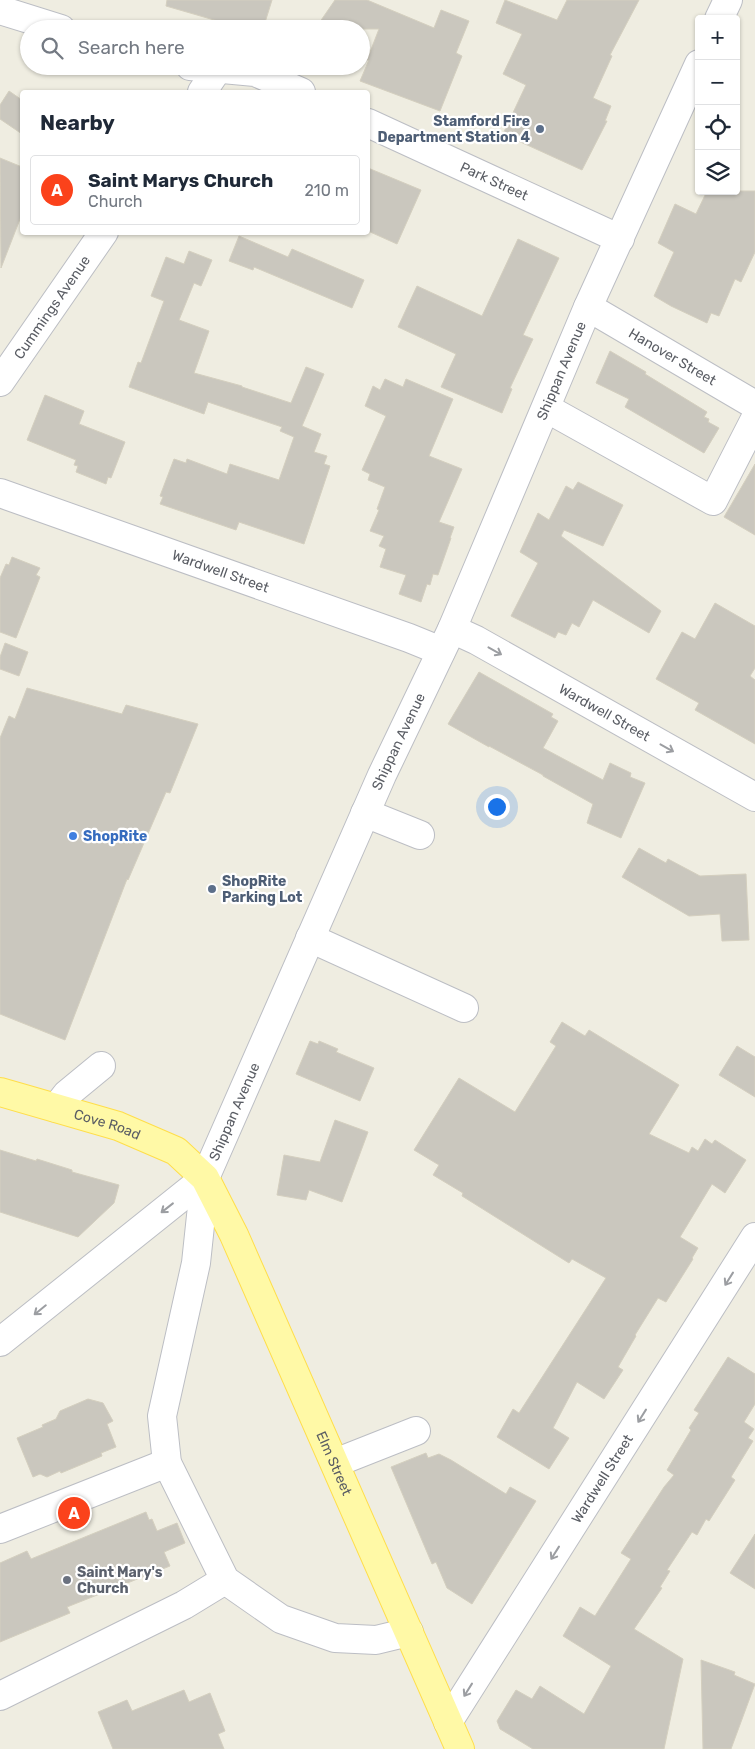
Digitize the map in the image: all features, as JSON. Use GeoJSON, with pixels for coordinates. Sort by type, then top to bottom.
{"type":"FeatureCollection","features":[{"type":"Feature","properties":{"kind":"main road","name":"Cove Road"},"geometry":{"type":"LineString","coordinates":[[0,1092],[118,1126],[176,1151],[205,1178]]}},
{"type":"Feature","properties":{"kind":"main road","name":"Elm Street"},"geometry":{"type":"LineString","coordinates":[[205,1178],[234,1235],[460,1749]]}},
{"type":"Feature","properties":{"kind":"street"},"geometry":{"type":"LineString","coordinates":[[721,15],[728,0]]}},
{"type":"Feature","properties":{"kind":"street"},"geometry":{"type":"LineString","coordinates":[[0,10],[32,20]]}},
{"type":"Feature","properties":{"kind":"street","name":"Shippan Avenue"},"geometry":{"type":"LineString","coordinates":[[0,1342],[205,1178],[365,813],[446,640],[588,307],[695,73]]}},
{"type":"Feature","properties":{"kind":"street"},"geometry":{"type":"LineString","coordinates":[[203,90],[214,75]]}},
{"type":"Feature","properties":{"kind":"street"},"geometry":{"type":"LineString","coordinates":[[262,75],[296,90]]}},
{"type":"Feature","properties":{"kind":"street","name":"Park Street"},"geometry":{"type":"LineString","coordinates":[[370,124],[620,239]]}},
{"type":"Feature","properties":{"kind":"street","name":"Cummings Avenue"},"geometry":{"type":"LineString","coordinates":[[0,382],[102,235]]}},
{"type":"Feature","properties":{"kind":"street","name":"Hanover Street"},"geometry":{"type":"LineString","coordinates":[[588,307],[755,405]]}},
{"type":"Feature","properties":{"kind":"street"},"geometry":{"type":"LineString","coordinates":[[546,408],[713,502],[755,419]]}},
{"type":"Feature","properties":{"kind":"street","name":"Wardwell Street"},"geometry":{"type":"LineString","coordinates":[[0,493],[399,634],[446,640],[476,640],[755,797]]}},
{"type":"Feature","properties":{"kind":"street"},"geometry":{"type":"LineString","coordinates":[[365,813],[420,835]]}},
{"type":"Feature","properties":{"kind":"street"},"geometry":{"type":"LineString","coordinates":[[310,938],[464,1008]]}},
{"type":"Feature","properties":{"kind":"street"},"geometry":{"type":"LineString","coordinates":[[56,1108],[68,1094],[101,1066]]}},
{"type":"Feature","properties":{"kind":"street"},"geometry":{"type":"LineString","coordinates":[[205,1178],[196,1263],[162,1416],[167,1463],[225,1580],[281,1619],[335,1638],[376,1640],[409,1632]]}},
{"type":"Feature","properties":{"kind":"street","name":"Wardwell Street"},"geometry":{"type":"LineString","coordinates":[[448,1722],[755,1237]]}},
{"type":"Feature","properties":{"kind":"street"},"geometry":{"type":"LineString","coordinates":[[335,1463],[416,1431]]}},
{"type":"Feature","properties":{"kind":"street"},"geometry":{"type":"LineString","coordinates":[[0,1529],[167,1463]]}},
{"type":"Feature","properties":{"kind":"street"},"geometry":{"type":"LineString","coordinates":[[0,1696],[184,1605],[225,1580]]}},
{"type":"Feature","properties":{"kind":"building"},"geometry":{"type":"Polygon","coordinates":[[[167,0],[272,0],[266,20],[214,20],[166,6],[167,0]]]}},
{"type":"Feature","properties":{"kind":"building"},"geometry":{"type":"Polygon","coordinates":[[[335,0],[367,0],[434,28],[441,10],[469,21],[456,53],[462,56],[440,111],[360,81],[363,75],[370,75],[370,52],[379,29],[370,29],[370,20],[321,20],[335,0]]]}},
{"type":"Feature","properties":{"kind":"building"},"geometry":{"type":"Polygon","coordinates":[[[505,0],[557,20],[567,0],[639,0],[610,55],[612,56],[593,98],[611,106],[605,121],[607,121],[582,170],[503,134],[526,85],[503,74],[522,34],[496,23],[505,0]]]}},
{"type":"Feature","properties":{"kind":"building"},"geometry":{"type":"Polygon","coordinates":[[[9,91],[20,99],[20,133],[0,119],[0,105],[9,91]]]}},
{"type":"Feature","properties":{"kind":"building"},"geometry":{"type":"Polygon","coordinates":[[[0,158],[20,166],[20,219],[1,268],[0,158]]]}},
{"type":"Feature","properties":{"kind":"building"},"geometry":{"type":"Polygon","coordinates":[[[370,169],[421,190],[397,244],[370,232],[370,169]]]}},
{"type":"Feature","properties":{"kind":"building"},"geometry":{"type":"Polygon","coordinates":[[[740,191],[755,191],[755,252],[741,282],[735,279],[719,316],[711,313],[707,323],[654,296],[674,252],[658,243],[675,204],[696,214],[705,195],[740,195],[740,191]]]}},
{"type":"Feature","properties":{"kind":"building"},"geometry":{"type":"Polygon","coordinates":[[[239,236],[288,257],[292,249],[364,280],[352,308],[254,267],[253,270],[229,261],[239,236]]]}},
{"type":"Feature","properties":{"kind":"building"},"geometry":{"type":"Polygon","coordinates":[[[518,239],[559,258],[523,335],[533,339],[510,388],[512,389],[502,413],[441,387],[456,354],[398,327],[417,286],[482,316],[518,239]]]}},
{"type":"Feature","properties":{"kind":"building"},"geometry":{"type":"Polygon","coordinates":[[[189,251],[212,260],[201,286],[194,283],[179,320],[209,331],[194,373],[242,386],[291,403],[306,367],[324,374],[302,426],[321,434],[314,452],[327,456],[324,464],[330,466],[304,544],[239,522],[236,530],[160,504],[163,497],[160,496],[174,459],[186,463],[187,459],[227,474],[230,464],[279,480],[294,437],[280,431],[282,427],[208,402],[204,414],[129,387],[138,362],[141,363],[164,301],[151,296],[166,257],[184,264],[189,251]]]}},
{"type":"Feature","properties":{"kind":"building"},"geometry":{"type":"Polygon","coordinates":[[[610,351],[707,412],[704,417],[709,419],[708,422],[719,428],[704,453],[625,407],[629,399],[596,383],[610,351]]]}},
{"type":"Feature","properties":{"kind":"building"},"geometry":{"type":"Polygon","coordinates":[[[385,379],[403,387],[406,379],[453,399],[429,456],[462,469],[439,522],[454,527],[438,575],[433,574],[430,585],[427,584],[421,602],[399,594],[406,575],[380,567],[386,549],[379,546],[384,536],[370,531],[379,510],[377,509],[385,487],[368,480],[370,474],[362,470],[386,416],[365,406],[373,386],[380,390],[385,379]]]}},
{"type":"Feature","properties":{"kind":"building"},"geometry":{"type":"Polygon","coordinates":[[[45,395],[84,411],[79,424],[125,442],[111,478],[108,477],[106,484],[76,472],[78,466],[74,465],[76,460],[27,440],[45,395]]]}},
{"type":"Feature","properties":{"kind":"building"},"geometry":{"type":"Polygon","coordinates":[[[755,464],[755,535],[724,517],[755,464]]]}},
{"type":"Feature","properties":{"kind":"building"},"geometry":{"type":"Polygon","coordinates":[[[578,482],[623,505],[603,546],[564,530],[561,536],[661,611],[649,633],[593,600],[579,627],[572,623],[566,635],[558,632],[555,638],[511,616],[538,563],[520,552],[538,513],[549,520],[566,486],[573,490],[578,482]]]}},
{"type":"Feature","properties":{"kind":"building"},"geometry":{"type":"Polygon","coordinates":[[[12,557],[40,568],[36,575],[40,577],[16,638],[0,632],[0,578],[6,564],[9,565],[12,557]]]}},
{"type":"Feature","properties":{"kind":"building"},"geometry":{"type":"Polygon","coordinates":[[[715,603],[755,626],[755,668],[750,676],[755,680],[755,744],[695,710],[699,703],[656,679],[682,632],[695,639],[715,603]]]}},
{"type":"Feature","properties":{"kind":"building"},"geometry":{"type":"Polygon","coordinates":[[[5,643],[28,652],[19,676],[0,669],[0,657],[5,643]]]}},
{"type":"Feature","properties":{"kind":"building"},"geometry":{"type":"Polygon","coordinates":[[[479,672],[553,714],[551,717],[558,721],[543,748],[603,780],[610,763],[631,773],[630,777],[645,783],[621,838],[587,823],[593,804],[448,724],[479,672]]]}},
{"type":"Feature","properties":{"kind":"building","name":"ShopRite"},"geometry":{"type":"Polygon","coordinates":[[[27,688],[122,714],[126,705],[198,724],[170,793],[166,792],[127,879],[65,1040],[0,1014],[0,738],[9,716],[15,719],[27,688]]]}},
{"type":"Feature","properties":{"kind":"building"},"geometry":{"type":"Polygon","coordinates":[[[639,848],[666,863],[668,859],[700,876],[746,874],[749,940],[722,941],[720,914],[689,916],[622,877],[639,848]]]}},
{"type":"Feature","properties":{"kind":"building"},"geometry":{"type":"Polygon","coordinates":[[[562,1022],[585,1036],[589,1030],[679,1085],[649,1134],[689,1153],[692,1147],[698,1151],[705,1139],[712,1144],[715,1140],[746,1160],[725,1193],[712,1184],[680,1237],[698,1248],[693,1259],[666,1302],[658,1298],[618,1367],[623,1370],[604,1399],[577,1382],[553,1428],[569,1438],[549,1469],[497,1437],[513,1409],[519,1413],[606,1278],[572,1259],[569,1263],[462,1196],[463,1193],[433,1175],[439,1165],[414,1150],[459,1078],[515,1112],[556,1046],[550,1042],[562,1022]]]}},
{"type":"Feature","properties":{"kind":"building"},"geometry":{"type":"Polygon","coordinates":[[[310,1041],[318,1044],[319,1041],[338,1049],[336,1052],[374,1068],[360,1101],[296,1074],[310,1041]]]}},
{"type":"Feature","properties":{"kind":"building"},"geometry":{"type":"Polygon","coordinates":[[[737,1046],[755,1057],[755,1097],[719,1075],[737,1046]]]}},
{"type":"Feature","properties":{"kind":"building"},"geometry":{"type":"Polygon","coordinates":[[[335,1120],[368,1132],[342,1202],[309,1190],[306,1200],[277,1195],[284,1155],[320,1162],[335,1120]]]}},
{"type":"Feature","properties":{"kind":"building"},"geometry":{"type":"Polygon","coordinates":[[[0,1150],[36,1161],[37,1159],[72,1170],[72,1172],[119,1185],[114,1203],[78,1237],[0,1212],[0,1150]]]}},
{"type":"Feature","properties":{"kind":"building"},"geometry":{"type":"Polygon","coordinates":[[[728,1357],[755,1374],[755,1404],[744,1422],[754,1429],[748,1438],[753,1441],[731,1477],[735,1480],[709,1521],[706,1519],[697,1535],[692,1532],[667,1570],[670,1571],[660,1587],[662,1588],[634,1629],[683,1659],[664,1749],[533,1749],[500,1729],[497,1721],[516,1690],[532,1699],[540,1686],[584,1714],[611,1666],[563,1636],[580,1607],[595,1616],[631,1559],[621,1553],[664,1487],[674,1475],[667,1470],[699,1413],[694,1410],[728,1357]]]}},
{"type":"Feature","properties":{"kind":"building"},"geometry":{"type":"Polygon","coordinates":[[[88,1399],[103,1403],[113,1421],[107,1424],[116,1447],[101,1453],[102,1456],[61,1473],[60,1471],[47,1477],[40,1474],[33,1477],[17,1438],[56,1419],[60,1411],[88,1399]]]}},
{"type":"Feature","properties":{"kind":"building"},"geometry":{"type":"Polygon","coordinates":[[[426,1453],[428,1458],[439,1454],[451,1460],[506,1494],[510,1487],[536,1501],[472,1604],[447,1588],[436,1562],[432,1564],[391,1467],[426,1453]]]}},
{"type":"Feature","properties":{"kind":"building","name":"Saint Mary's Church"},"geometry":{"type":"Polygon","coordinates":[[[146,1512],[149,1520],[152,1519],[157,1531],[177,1523],[185,1543],[164,1552],[170,1566],[67,1607],[70,1613],[0,1642],[0,1563],[27,1551],[31,1559],[146,1512]]]}},
{"type":"Feature","properties":{"kind":"building"},"geometry":{"type":"Polygon","coordinates":[[[755,1534],[755,1589],[730,1573],[755,1534]]]}},
{"type":"Feature","properties":{"kind":"building"},"geometry":{"type":"Polygon","coordinates":[[[701,1660],[735,1672],[734,1675],[755,1684],[731,1749],[703,1749],[701,1660]]]}},
{"type":"Feature","properties":{"kind":"building"},"geometry":{"type":"Polygon","coordinates":[[[184,1690],[189,1702],[210,1693],[225,1731],[218,1734],[224,1749],[113,1749],[98,1712],[127,1700],[132,1711],[184,1690]]]}},
{"type":"Feature","properties":{"kind":"place","name":"Stamford Fire Department Station 4"},"geometry":{"type":"Point","coordinates":[540,129]}},
{"type":"Feature","properties":{"kind":"place","name":"ShopRite"},"geometry":{"type":"Point","coordinates":[73,836]}},
{"type":"Feature","properties":{"kind":"place","name":"ShopRite Parking Lot"},"geometry":{"type":"Point","coordinates":[212,889]}},
{"type":"Feature","properties":{"kind":"place","name":"Saint Marys Church"},"geometry":{"type":"Point","coordinates":[74,1513]}},
{"type":"Feature","properties":{"kind":"place","name":"Saint Mary's Church"},"geometry":{"type":"Point","coordinates":[67,1580]}}]}
